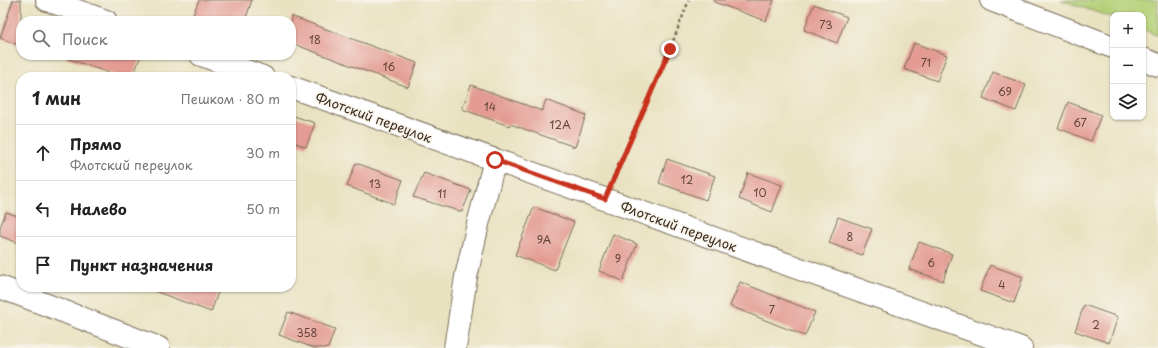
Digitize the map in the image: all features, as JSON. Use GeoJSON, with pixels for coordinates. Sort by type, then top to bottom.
{"type":"FeatureCollection","features":[{"type":"Feature","properties":{"kind":"street"},"geometry":{"type":"LineString","coordinates":[[47,0],[92,16]]}},
{"type":"Feature","properties":{"kind":"street"},"geometry":{"type":"LineString","coordinates":[[991,0],[1110,46]]}},
{"type":"Feature","properties":{"kind":"street"},"geometry":{"type":"LineString","coordinates":[[215,60],[249,72]]}},
{"type":"Feature","properties":{"kind":"street"},"geometry":{"type":"LineString","coordinates":[[1146,60],[1158,65]]}},
{"type":"Feature","properties":{"kind":"street","name":"Флотский переулок"},"geometry":{"type":"LineString","coordinates":[[296,89],[1021,348]]}},
{"type":"Feature","properties":{"kind":"street"},"geometry":{"type":"LineString","coordinates":[[455,348],[466,277],[495,160]]}},
{"type":"Feature","properties":{"kind":"street"},"geometry":{"type":"LineString","coordinates":[[0,287],[159,348]]}},
{"type":"Feature","properties":{"kind":"path"},"geometry":{"type":"LineString","coordinates":[[605,199],[670,49],[689,0]]}},
{"type":"Feature","properties":{"kind":"green space"},"geometry":{"type":"Polygon","coordinates":[[[1061,0],[1158,0],[1158,36],[1146,30],[1146,12],[1110,12],[1110,17],[1061,0]]]}},
{"type":"Feature","properties":{"kind":"building"},"geometry":{"type":"Polygon","coordinates":[[[13,0],[21,0],[21,16],[16,16],[16,44],[0,38],[13,0]]]}},
{"type":"Feature","properties":{"kind":"building"},"geometry":{"type":"Polygon","coordinates":[[[199,0],[252,0],[247,16],[193,15],[199,0]]]}},
{"type":"Feature","properties":{"kind":"building"},"geometry":{"type":"Polygon","coordinates":[[[714,0],[774,0],[766,21],[714,2],[714,0]]]}},
{"type":"Feature","properties":{"kind":"building"},"geometry":{"type":"Polygon","coordinates":[[[814,4],[847,17],[837,43],[804,30],[814,4]]]}},
{"type":"Feature","properties":{"kind":"building"},"geometry":{"type":"Polygon","coordinates":[[[296,18],[417,63],[408,87],[296,45],[296,18]]]}},
{"type":"Feature","properties":{"kind":"building"},"geometry":{"type":"Polygon","coordinates":[[[914,43],[947,55],[937,81],[904,69],[914,43]]]}},
{"type":"Feature","properties":{"kind":"building"},"geometry":{"type":"Polygon","coordinates":[[[72,60],[139,60],[135,72],[107,72],[72,60]]]}},
{"type":"Feature","properties":{"kind":"building"},"geometry":{"type":"Polygon","coordinates":[[[993,72],[1026,85],[1016,111],[983,98],[993,72]]]}},
{"type":"Feature","properties":{"kind":"building"},"geometry":{"type":"Polygon","coordinates":[[[471,85],[542,111],[546,100],[586,115],[575,147],[462,109],[471,85]]]}},
{"type":"Feature","properties":{"kind":"building"},"geometry":{"type":"Polygon","coordinates":[[[1068,102],[1101,115],[1091,141],[1058,128],[1068,102]]]}},
{"type":"Feature","properties":{"kind":"building"},"geometry":{"type":"Polygon","coordinates":[[[296,117],[315,123],[306,147],[296,143],[296,117]]]}},
{"type":"Feature","properties":{"kind":"building"},"geometry":{"type":"Polygon","coordinates":[[[667,159],[715,176],[706,200],[659,183],[667,159]]]}},
{"type":"Feature","properties":{"kind":"building"},"geometry":{"type":"Polygon","coordinates":[[[356,163],[403,180],[394,204],[347,186],[356,163]]]}},
{"type":"Feature","properties":{"kind":"building"},"geometry":{"type":"Polygon","coordinates":[[[424,173],[471,190],[462,212],[413,197],[424,173]]]}},
{"type":"Feature","properties":{"kind":"building"},"geometry":{"type":"Polygon","coordinates":[[[748,173],[782,185],[772,212],[739,199],[748,173]]]}},
{"type":"Feature","properties":{"kind":"building"},"geometry":{"type":"Polygon","coordinates":[[[534,207],[574,222],[555,270],[515,255],[534,207]]]}},
{"type":"Feature","properties":{"kind":"building"},"geometry":{"type":"Polygon","coordinates":[[[6,212],[16,215],[16,242],[0,236],[0,227],[6,212]]]}},
{"type":"Feature","properties":{"kind":"building"},"geometry":{"type":"Polygon","coordinates":[[[838,217],[872,229],[862,255],[829,243],[838,217]]]}},
{"type":"Feature","properties":{"kind":"building"},"geometry":{"type":"Polygon","coordinates":[[[613,234],[637,244],[623,281],[599,271],[613,234]]]}},
{"type":"Feature","properties":{"kind":"building"},"geometry":{"type":"Polygon","coordinates":[[[919,242],[952,254],[943,281],[909,269],[919,242]]]}},
{"type":"Feature","properties":{"kind":"building"},"geometry":{"type":"Polygon","coordinates":[[[990,265],[1023,277],[1014,303],[980,291],[990,265]]]}},
{"type":"Feature","properties":{"kind":"building"},"geometry":{"type":"Polygon","coordinates":[[[740,282],[815,312],[805,336],[730,306],[740,282]]]}},
{"type":"Feature","properties":{"kind":"building"},"geometry":{"type":"Polygon","coordinates":[[[157,292],[218,292],[211,312],[157,292]]]}},
{"type":"Feature","properties":{"kind":"building"},"geometry":{"type":"Polygon","coordinates":[[[1084,305],[1118,317],[1109,343],[1075,331],[1084,305]]]}},
{"type":"Feature","properties":{"kind":"building"},"geometry":{"type":"Polygon","coordinates":[[[288,312],[335,329],[328,348],[314,348],[279,335],[288,312]]]}},
{"type":"Feature","properties":{"kind":"route"},"geometry":{"type":"LineString","coordinates":[[495,160],[605,199],[670,49]]}}]}
